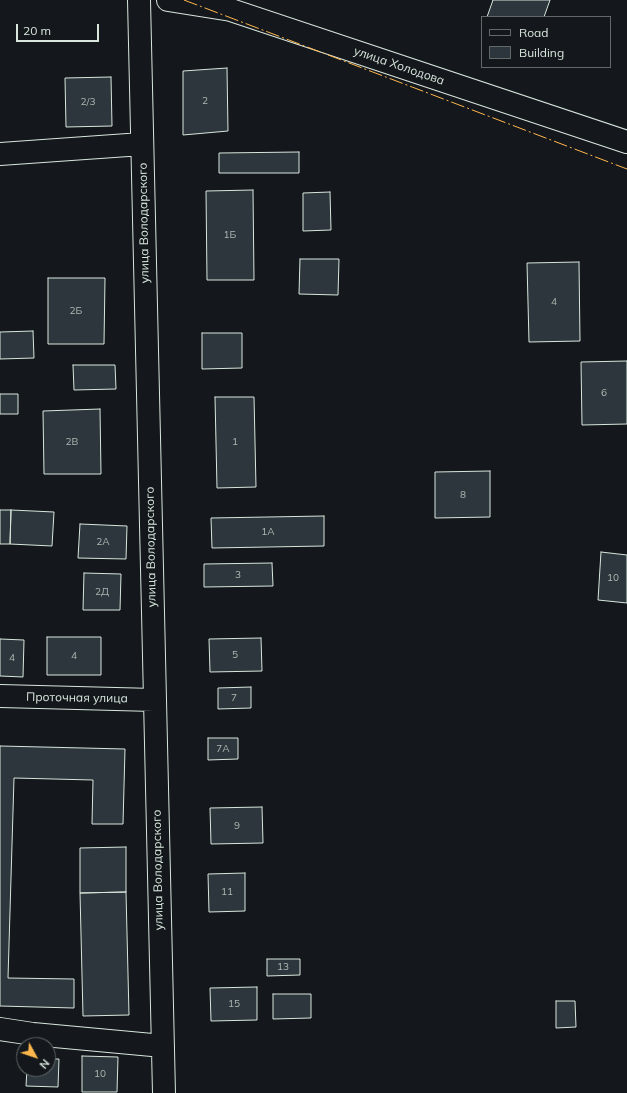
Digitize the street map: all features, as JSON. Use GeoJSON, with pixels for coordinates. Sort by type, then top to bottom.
{"type":"FeatureCollection","features":[{"type":"Feature","properties":{"kind":"street","name":"улица Володарского"},"geometry":{"type":"LineString","coordinates":[[139,0],[164,1093]]}},
{"type":"Feature","properties":{"kind":"street","name":"улица Холодова"},"geometry":{"type":"LineString","coordinates":[[168,0],[231,10],[627,142]]}},
{"type":"Feature","properties":{"kind":"street"},"geometry":{"type":"LineString","coordinates":[[0,154],[142,144]]}},
{"type":"Feature","properties":{"kind":"street","name":"Проточная улица"},"geometry":{"type":"LineString","coordinates":[[0,696],[154,700]]}},
{"type":"Feature","properties":{"kind":"street"},"geometry":{"type":"LineString","coordinates":[[0,1029],[33,1034],[163,1046]]}},
{"type":"Feature","properties":{"kind":"building"},"geometry":{"type":"Polygon","coordinates":[[[493,0],[550,0],[544,16],[487,16],[493,0]]]}},
{"type":"Feature","properties":{"kind":"building"},"geometry":{"type":"Polygon","coordinates":[[[227,68],[228,131],[183,135],[183,71],[227,68]]]}},
{"type":"Feature","properties":{"kind":"building"},"geometry":{"type":"Polygon","coordinates":[[[111,77],[112,126],[66,127],[65,78],[111,77]]]}},
{"type":"Feature","properties":{"kind":"building"},"geometry":{"type":"Polygon","coordinates":[[[299,152],[299,173],[219,173],[219,153],[299,152]]]}},
{"type":"Feature","properties":{"kind":"building"},"geometry":{"type":"Polygon","coordinates":[[[253,190],[254,280],[207,280],[206,191],[253,190]]]}},
{"type":"Feature","properties":{"kind":"building"},"geometry":{"type":"Polygon","coordinates":[[[330,192],[331,230],[303,231],[303,193],[330,192]]]}},
{"type":"Feature","properties":{"kind":"building"},"geometry":{"type":"Polygon","coordinates":[[[300,259],[339,259],[338,295],[299,294],[300,259]]]}},
{"type":"Feature","properties":{"kind":"building"},"geometry":{"type":"Polygon","coordinates":[[[579,262],[580,341],[529,342],[527,263],[579,262]]]}},
{"type":"Feature","properties":{"kind":"building"},"geometry":{"type":"Polygon","coordinates":[[[48,278],[105,278],[104,344],[48,344],[48,278]]]}},
{"type":"Feature","properties":{"kind":"building"},"geometry":{"type":"Polygon","coordinates":[[[33,331],[34,358],[0,359],[0,332],[33,331]]]}},
{"type":"Feature","properties":{"kind":"building"},"geometry":{"type":"Polygon","coordinates":[[[202,333],[242,333],[242,368],[202,369],[202,333]]]}},
{"type":"Feature","properties":{"kind":"building"},"geometry":{"type":"Polygon","coordinates":[[[627,361],[627,424],[582,425],[581,362],[627,361]]]}},
{"type":"Feature","properties":{"kind":"building"},"geometry":{"type":"Polygon","coordinates":[[[73,365],[115,365],[116,389],[74,390],[73,365]]]}},
{"type":"Feature","properties":{"kind":"building"},"geometry":{"type":"Polygon","coordinates":[[[0,394],[18,394],[18,414],[0,414],[0,394]]]}},
{"type":"Feature","properties":{"kind":"building"},"geometry":{"type":"Polygon","coordinates":[[[215,397],[254,397],[256,487],[217,488],[215,397]]]}},
{"type":"Feature","properties":{"kind":"building"},"geometry":{"type":"Polygon","coordinates":[[[100,409],[101,474],[44,474],[43,411],[100,409]]]}},
{"type":"Feature","properties":{"kind":"building"},"geometry":{"type":"Polygon","coordinates":[[[490,471],[490,517],[435,518],[435,472],[490,471]]]}},
{"type":"Feature","properties":{"kind":"building"},"geometry":{"type":"Polygon","coordinates":[[[0,510],[11,510],[10,544],[0,544],[0,510]]]}},
{"type":"Feature","properties":{"kind":"building"},"geometry":{"type":"Polygon","coordinates":[[[11,510],[54,512],[52,546],[10,544],[11,510]]]}},
{"type":"Feature","properties":{"kind":"building"},"geometry":{"type":"Polygon","coordinates":[[[324,516],[324,546],[212,548],[211,518],[324,516]]]}},
{"type":"Feature","properties":{"kind":"building"},"geometry":{"type":"Polygon","coordinates":[[[80,524],[127,526],[126,559],[78,558],[80,524]]]}},
{"type":"Feature","properties":{"kind":"building"},"geometry":{"type":"Polygon","coordinates":[[[601,552],[627,555],[627,603],[598,600],[601,552]]]}},
{"type":"Feature","properties":{"kind":"building"},"geometry":{"type":"Polygon","coordinates":[[[272,563],[273,586],[204,587],[204,564],[272,563]]]}},
{"type":"Feature","properties":{"kind":"building"},"geometry":{"type":"Polygon","coordinates":[[[84,573],[121,574],[120,610],[83,610],[84,573]]]}},
{"type":"Feature","properties":{"kind":"building"},"geometry":{"type":"Polygon","coordinates":[[[47,637],[101,637],[101,675],[47,675],[47,637]]]}},
{"type":"Feature","properties":{"kind":"building"},"geometry":{"type":"Polygon","coordinates":[[[261,638],[262,671],[210,672],[209,639],[261,638]]]}},
{"type":"Feature","properties":{"kind":"building"},"geometry":{"type":"Polygon","coordinates":[[[0,639],[24,640],[23,677],[0,676],[0,639]]]}},
{"type":"Feature","properties":{"kind":"building"},"geometry":{"type":"Polygon","coordinates":[[[251,687],[251,708],[218,709],[218,688],[251,687]]]}},
{"type":"Feature","properties":{"kind":"building"},"geometry":{"type":"Polygon","coordinates":[[[208,738],[238,738],[238,759],[208,760],[208,738]]]}},
{"type":"Feature","properties":{"kind":"building"},"geometry":{"type":"Polygon","coordinates":[[[0,746],[125,749],[123,824],[92,824],[93,780],[14,778],[8,978],[74,979],[74,1008],[0,1006],[0,746]]]}},
{"type":"Feature","properties":{"kind":"building"},"geometry":{"type":"Polygon","coordinates":[[[262,807],[263,843],[211,844],[210,808],[262,807]]]}},
{"type":"Feature","properties":{"kind":"building"},"geometry":{"type":"Polygon","coordinates":[[[126,847],[126,892],[80,893],[80,848],[126,847]]]}},
{"type":"Feature","properties":{"kind":"building"},"geometry":{"type":"Polygon","coordinates":[[[245,873],[245,911],[209,912],[208,874],[245,873]]]}},
{"type":"Feature","properties":{"kind":"building"},"geometry":{"type":"Polygon","coordinates":[[[126,892],[129,1015],[83,1016],[80,893],[126,892]]]}},
{"type":"Feature","properties":{"kind":"building"},"geometry":{"type":"Polygon","coordinates":[[[267,959],[300,959],[300,975],[267,976],[267,959]]]}},
{"type":"Feature","properties":{"kind":"building"},"geometry":{"type":"Polygon","coordinates":[[[257,987],[257,1020],[211,1021],[210,988],[257,987]]]}},
{"type":"Feature","properties":{"kind":"building"},"geometry":{"type":"Polygon","coordinates":[[[273,994],[311,994],[311,1018],[273,1019],[273,994]]]}},
{"type":"Feature","properties":{"kind":"building"},"geometry":{"type":"Polygon","coordinates":[[[556,1001],[575,1001],[576,1027],[556,1028],[556,1001]]]}},
{"type":"Feature","properties":{"kind":"building"},"geometry":{"type":"Polygon","coordinates":[[[82,1056],[118,1057],[117,1092],[82,1092],[82,1056]]]}},
{"type":"Feature","properties":{"kind":"building"},"geometry":{"type":"Polygon","coordinates":[[[56,1059],[59,1059],[58,1087],[26,1086],[27,1077],[56,1077],[56,1059]]]}},
{"type":"Feature","properties":{"kind":"power"},"geometry":{"type":"LineString","coordinates":[[184,0],[627,169]]}}]}
